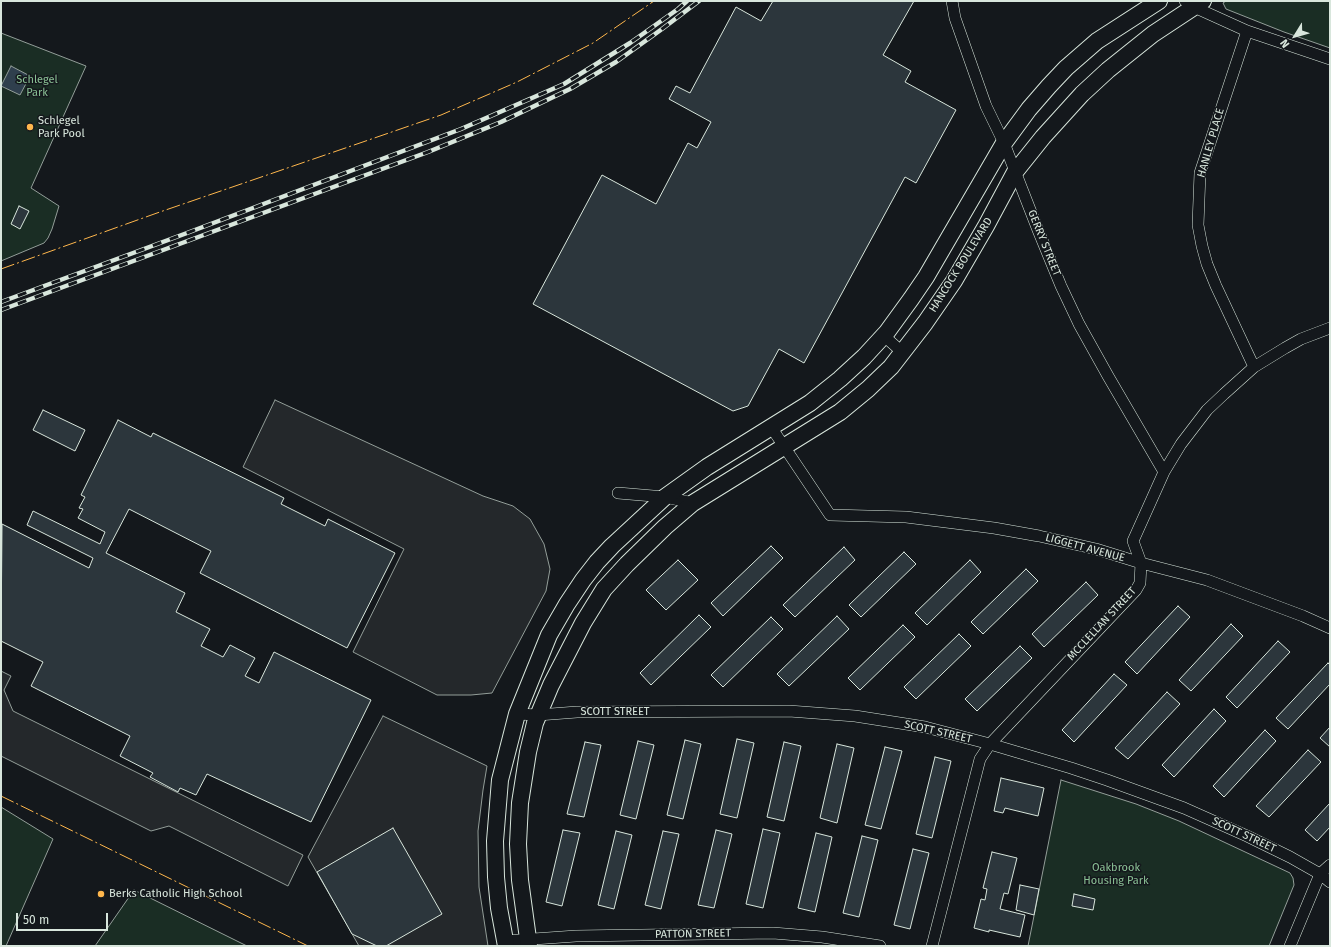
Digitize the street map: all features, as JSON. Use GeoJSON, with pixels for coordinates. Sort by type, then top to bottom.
{"type":"FeatureCollection","features":[{"type":"Feature","properties":{"kind":"street","name":"GERRY STREET"},"geometry":{"type":"LineString","coordinates":[[952,1],[955,18],[986,106],[1004,143],[1041,237],[1079,324],[1164,472]]}},
{"type":"Feature","properties":{"kind":"street"},"geometry":{"type":"LineString","coordinates":[[505,944],[496,877],[496,828],[500,780],[517,714],[549,635],[583,580],[612,546],[666,497],[707,467],[810,403],[864,357],[911,299],[926,277],[1004,143],[1029,109],[1066,68],[1097,41],[1159,1]]}},
{"type":"Feature","properties":{"kind":"street"},"geometry":{"type":"LineString","coordinates":[[1194,3],[1247,31],[1330,59]]}},
{"type":"Feature","properties":{"kind":"street","name":"HANCOCK BOULEVARD"},"geometry":{"type":"LineString","coordinates":[[528,943],[520,880],[519,837],[520,803],[528,752],[538,715],[551,685],[582,623],[604,589],[665,527],[693,503],[840,412],[868,389],[890,367],[925,323],[954,281],[1015,172],[1048,132],[1082,94],[1108,70],[1194,3]]}},
{"type":"Feature","properties":{"kind":"street","name":"HANLEY PLACE"},"geometry":{"type":"LineString","coordinates":[[1247,31],[1200,172],[1198,225],[1207,264],[1254,367]]}},
{"type":"Feature","properties":{"kind":"street","name":"MCCLELLAN STREET"},"geometry":{"type":"LineString","coordinates":[[932,946],[980,759],[990,744],[1136,590],[1140,583],[1141,563],[1133,541],[1164,472],[1181,444],[1198,421],[1224,394],[1254,367],[1301,339],[1330,328]]}},
{"type":"Feature","properties":{"kind":"street"},"geometry":{"type":"LineString","coordinates":[[883,335],[902,352]]}},
{"type":"Feature","properties":{"kind":"street"},"geometry":{"type":"LineString","coordinates":[[771,427],[784,447]]}},
{"type":"Feature","properties":{"kind":"street","name":"LIGGETT AVENUE"},"geometry":{"type":"LineString","coordinates":[[784,447],[830,515],[906,517],[1036,535],[1206,580],[1303,616],[1330,628]]}},
{"type":"Feature","properties":{"kind":"street"},"geometry":{"type":"LineString","coordinates":[[618,493],[666,497],[693,503]]}},
{"type":"Feature","properties":{"kind":"street","name":"SCOTT STREET"},"geometry":{"type":"LineString","coordinates":[[517,714],[538,715],[577,712],[789,711],[826,713],[915,725],[990,744],[1107,780],[1184,808],[1290,857],[1320,874],[1330,882]]}},
{"type":"Feature","properties":{"kind":"street"},"geometry":{"type":"LineString","coordinates":[[1290,946],[1320,874],[1330,865]]}},
{"type":"Feature","properties":{"kind":"street","name":"PATTON STREET"},"geometry":{"type":"LineString","coordinates":[[505,944],[528,943],[576,936],[785,934],[822,937],[880,946]]}},
{"type":"Feature","properties":{"kind":"green space"},"geometry":{"type":"Polygon","coordinates":[[[1226,1],[1330,1],[1330,48],[1226,9],[1223,3],[1226,1]]]}},
{"type":"Feature","properties":{"kind":"green space","name":"Schlegel Park"},"geometry":{"type":"Polygon","coordinates":[[[1,33],[86,66],[31,188],[59,206],[52,229],[44,243],[1,261],[1,33]]]}},
{"type":"Feature","properties":{"kind":"green space","name":"Oakbrook Housing Park"},"geometry":{"type":"Polygon","coordinates":[[[1061,780],[1136,804],[1179,821],[1290,873],[1293,878],[1294,885],[1269,946],[1028,946],[1061,780]]]}},
{"type":"Feature","properties":{"kind":"green space"},"geometry":{"type":"Polygon","coordinates":[[[1,807],[53,839],[6,946],[1,946],[1,807]]]}},
{"type":"Feature","properties":{"kind":"green space"},"geometry":{"type":"Polygon","coordinates":[[[134,890],[247,946],[95,946],[134,890]]]}},
{"type":"Feature","properties":{"kind":"shaded area"},"geometry":{"type":"Polygon","coordinates":[[[275,400],[483,496],[513,506],[530,519],[544,544],[550,569],[546,591],[492,693],[471,695],[437,695],[353,652],[404,549],[243,467],[275,400]]]}},
{"type":"Feature","properties":{"kind":"shaded area"},"geometry":{"type":"Polygon","coordinates":[[[1,671],[11,676],[4,690],[13,711],[303,855],[288,886],[169,826],[151,831],[1,756],[1,671]]]}},
{"type":"Feature","properties":{"kind":"shaded area"},"geometry":{"type":"Polygon","coordinates":[[[383,716],[487,766],[478,831],[479,887],[488,946],[359,946],[308,857],[383,716]]]}},
{"type":"Feature","properties":{"kind":"water"},"geometry":{"type":"Polygon","coordinates":[[[11,66],[30,76],[20,95],[1,86],[11,66]]]}},
{"type":"Feature","properties":{"kind":"building"},"geometry":{"type":"Polygon","coordinates":[[[773,1],[914,1],[883,55],[911,71],[905,82],[956,110],[916,183],[905,177],[804,363],[779,349],[748,406],[733,411],[533,304],[602,175],[656,204],[688,143],[697,148],[711,122],[669,99],[676,86],[690,93],[736,7],[761,21],[773,1]]]}},
{"type":"Feature","properties":{"kind":"building"},"geometry":{"type":"Polygon","coordinates":[[[19,206],[29,211],[20,229],[11,224],[19,206]]]}},
{"type":"Feature","properties":{"kind":"building"},"geometry":{"type":"Polygon","coordinates":[[[43,410],[85,430],[75,451],[33,430],[43,410]]]}},
{"type":"Feature","properties":{"kind":"building"},"geometry":{"type":"Polygon","coordinates":[[[118,420],[151,437],[153,433],[284,498],[281,504],[325,526],[328,519],[395,553],[347,648],[200,573],[211,551],[129,509],[106,553],[185,593],[176,612],[210,629],[201,646],[223,657],[230,645],[255,658],[245,676],[259,683],[274,652],[371,700],[311,822],[207,774],[196,795],[180,788],[178,792],[150,777],[153,773],[120,756],[130,736],[31,686],[43,662],[1,641],[2,524],[89,568],[93,558],[27,525],[33,511],[100,544],[105,532],[78,518],[83,509],[79,508],[85,497],[81,495],[118,420]]]}},
{"type":"Feature","properties":{"kind":"building"},"geometry":{"type":"Polygon","coordinates":[[[771,546],[783,558],[723,616],[711,603],[771,546]]]}},
{"type":"Feature","properties":{"kind":"building"},"geometry":{"type":"Polygon","coordinates":[[[844,547],[855,560],[795,617],[783,605],[844,547]]]}},
{"type":"Feature","properties":{"kind":"building"},"geometry":{"type":"Polygon","coordinates":[[[904,552],[916,564],[861,617],[849,605],[904,552]]]}},
{"type":"Feature","properties":{"kind":"building"},"geometry":{"type":"Polygon","coordinates":[[[678,560],[698,580],[666,610],[646,590],[678,560]]]}},
{"type":"Feature","properties":{"kind":"building"},"geometry":{"type":"Polygon","coordinates":[[[970,560],[981,572],[927,625],[915,613],[970,560]]]}},
{"type":"Feature","properties":{"kind":"building"},"geometry":{"type":"Polygon","coordinates":[[[1026,569],[1038,581],[983,634],[971,622],[1026,569]]]}},
{"type":"Feature","properties":{"kind":"building"},"geometry":{"type":"Polygon","coordinates":[[[1086,582],[1098,595],[1044,647],[1032,634],[1086,582]]]}},
{"type":"Feature","properties":{"kind":"building"},"geometry":{"type":"Polygon","coordinates":[[[1178,606],[1190,617],[1137,674],[1125,662],[1178,606]]]}},
{"type":"Feature","properties":{"kind":"building"},"geometry":{"type":"Polygon","coordinates":[[[699,615],[711,627],[651,685],[640,673],[699,615]]]}},
{"type":"Feature","properties":{"kind":"building"},"geometry":{"type":"Polygon","coordinates":[[[837,616],[849,629],[789,686],[777,674],[837,616]]]}},
{"type":"Feature","properties":{"kind":"building"},"geometry":{"type":"Polygon","coordinates":[[[771,617],[783,629],[723,687],[711,675],[771,617]]]}},
{"type":"Feature","properties":{"kind":"building"},"geometry":{"type":"Polygon","coordinates":[[[1231,624],[1243,636],[1191,691],[1179,680],[1231,624]]]}},
{"type":"Feature","properties":{"kind":"building"},"geometry":{"type":"Polygon","coordinates":[[[903,625],[915,637],[860,690],[848,678],[903,625]]]}},
{"type":"Feature","properties":{"kind":"building"},"geometry":{"type":"Polygon","coordinates":[[[959,634],[971,646],[916,699],[904,687],[959,634]]]}},
{"type":"Feature","properties":{"kind":"building"},"geometry":{"type":"Polygon","coordinates":[[[1278,641],[1290,652],[1237,708],[1226,697],[1278,641]]]}},
{"type":"Feature","properties":{"kind":"building"},"geometry":{"type":"Polygon","coordinates":[[[1020,646],[1032,658],[977,711],[965,699],[1020,646]]]}},
{"type":"Feature","properties":{"kind":"building"},"geometry":{"type":"Polygon","coordinates":[[[1328,663],[1330,665],[1330,684],[1288,729],[1276,718],[1328,663]]]}},
{"type":"Feature","properties":{"kind":"building"},"geometry":{"type":"Polygon","coordinates":[[[1114,674],[1127,685],[1074,742],[1062,730],[1114,674]]]}},
{"type":"Feature","properties":{"kind":"building"},"geometry":{"type":"Polygon","coordinates":[[[1167,692],[1180,704],[1128,759],[1115,748],[1167,692]]]}},
{"type":"Feature","properties":{"kind":"building"},"geometry":{"type":"Polygon","coordinates":[[[1214,709],[1226,721],[1174,777],[1162,765],[1214,709]]]}},
{"type":"Feature","properties":{"kind":"building"},"geometry":{"type":"Polygon","coordinates":[[[1330,727],[1330,747],[1320,738],[1330,727]]]}},
{"type":"Feature","properties":{"kind":"building"},"geometry":{"type":"Polygon","coordinates":[[[1265,730],[1276,741],[1224,797],[1213,786],[1265,730]]]}},
{"type":"Feature","properties":{"kind":"building"},"geometry":{"type":"Polygon","coordinates":[[[737,739],[754,743],[737,818],[720,814],[737,739]]]}},
{"type":"Feature","properties":{"kind":"building"},"geometry":{"type":"Polygon","coordinates":[[[685,740],[701,744],[683,819],[667,815],[685,740]]]}},
{"type":"Feature","properties":{"kind":"building"},"geometry":{"type":"Polygon","coordinates":[[[638,741],[654,745],[636,819],[620,815],[638,741]]]}},
{"type":"Feature","properties":{"kind":"building"},"geometry":{"type":"Polygon","coordinates":[[[585,742],[601,745],[584,817],[567,814],[585,742]]]}},
{"type":"Feature","properties":{"kind":"building"},"geometry":{"type":"Polygon","coordinates":[[[784,742],[801,746],[784,821],[767,817],[784,742]]]}},
{"type":"Feature","properties":{"kind":"building"},"geometry":{"type":"Polygon","coordinates":[[[837,744],[854,748],[837,823],[820,818],[837,744]]]}},
{"type":"Feature","properties":{"kind":"building"},"geometry":{"type":"Polygon","coordinates":[[[885,747],[902,751],[881,829],[865,825],[885,747]]]}},
{"type":"Feature","properties":{"kind":"building"},"geometry":{"type":"Polygon","coordinates":[[[1308,750],[1321,762],[1269,817],[1256,806],[1308,750]]]}},
{"type":"Feature","properties":{"kind":"building"},"geometry":{"type":"Polygon","coordinates":[[[935,757],[951,761],[932,838],[916,834],[935,757]]]}},
{"type":"Feature","properties":{"kind":"building"},"geometry":{"type":"Polygon","coordinates":[[[1001,778],[1044,788],[1038,816],[1005,808],[1003,813],[994,811],[1001,778]]]}},
{"type":"Feature","properties":{"kind":"building"},"geometry":{"type":"Polygon","coordinates":[[[1330,803],[1330,827],[1317,841],[1305,830],[1330,803]]]}},
{"type":"Feature","properties":{"kind":"building"},"geometry":{"type":"Polygon","coordinates":[[[393,828],[442,914],[386,946],[377,946],[352,934],[317,872],[393,828]]]}},
{"type":"Feature","properties":{"kind":"building"},"geometry":{"type":"Polygon","coordinates":[[[763,829],[780,833],[763,908],[746,904],[763,829]]]}},
{"type":"Feature","properties":{"kind":"building"},"geometry":{"type":"Polygon","coordinates":[[[563,830],[580,833],[562,906],[546,902],[563,830]]]}},
{"type":"Feature","properties":{"kind":"building"},"geometry":{"type":"Polygon","coordinates":[[[716,830],[732,834],[714,908],[698,905],[716,830]]]}},
{"type":"Feature","properties":{"kind":"building"},"geometry":{"type":"Polygon","coordinates":[[[616,831],[632,835],[614,909],[598,905],[616,831]]]}},
{"type":"Feature","properties":{"kind":"building"},"geometry":{"type":"Polygon","coordinates":[[[663,831],[679,834],[661,909],[645,905],[663,831]]]}},
{"type":"Feature","properties":{"kind":"building"},"geometry":{"type":"Polygon","coordinates":[[[816,833],[832,837],[815,912],[798,908],[816,833]]]}},
{"type":"Feature","properties":{"kind":"building"},"geometry":{"type":"Polygon","coordinates":[[[862,836],[878,840],[859,917],[843,913],[862,836]]]}},
{"type":"Feature","properties":{"kind":"building"},"geometry":{"type":"Polygon","coordinates":[[[913,849],[929,853],[910,929],[894,925],[913,849]]]}},
{"type":"Feature","properties":{"kind":"building"},"geometry":{"type":"Polygon","coordinates":[[[992,852],[1017,858],[1008,894],[1004,893],[1000,909],[1025,915],[1020,937],[974,928],[981,899],[985,900],[987,889],[983,888],[992,852]]]}},
{"type":"Feature","properties":{"kind":"building"},"geometry":{"type":"Polygon","coordinates":[[[1020,885],[1039,889],[1034,915],[1016,910],[1020,885]]]}},
{"type":"Feature","properties":{"kind":"building"},"geometry":{"type":"Polygon","coordinates":[[[1074,894],[1095,899],[1093,910],[1072,906],[1074,894]]]}},
{"type":"Feature","properties":{"kind":"railway"},"geometry":{"type":"LineString","coordinates":[[1,302],[461,129],[564,84],[630,43],[687,1]]}},
{"type":"Feature","properties":{"kind":"railway"},"geometry":{"type":"LineString","coordinates":[[1,310],[428,152],[501,122],[570,89],[616,62],[699,1]]}},
{"type":"Feature","properties":{"kind":"power"},"geometry":{"type":"LineString","coordinates":[[1,269],[157,213],[441,115],[517,82],[593,43],[654,1]]}},
{"type":"Feature","properties":{"kind":"power"},"geometry":{"type":"LineString","coordinates":[[1,796],[308,946]]}},
{"type":"Feature","properties":{"kind":"place","name":"Schlegel Park Pool"},"geometry":{"type":"Point","coordinates":[30,127]}},
{"type":"Feature","properties":{"kind":"place","name":"Berks Catholic High School"},"geometry":{"type":"Point","coordinates":[101,894]}}]}
